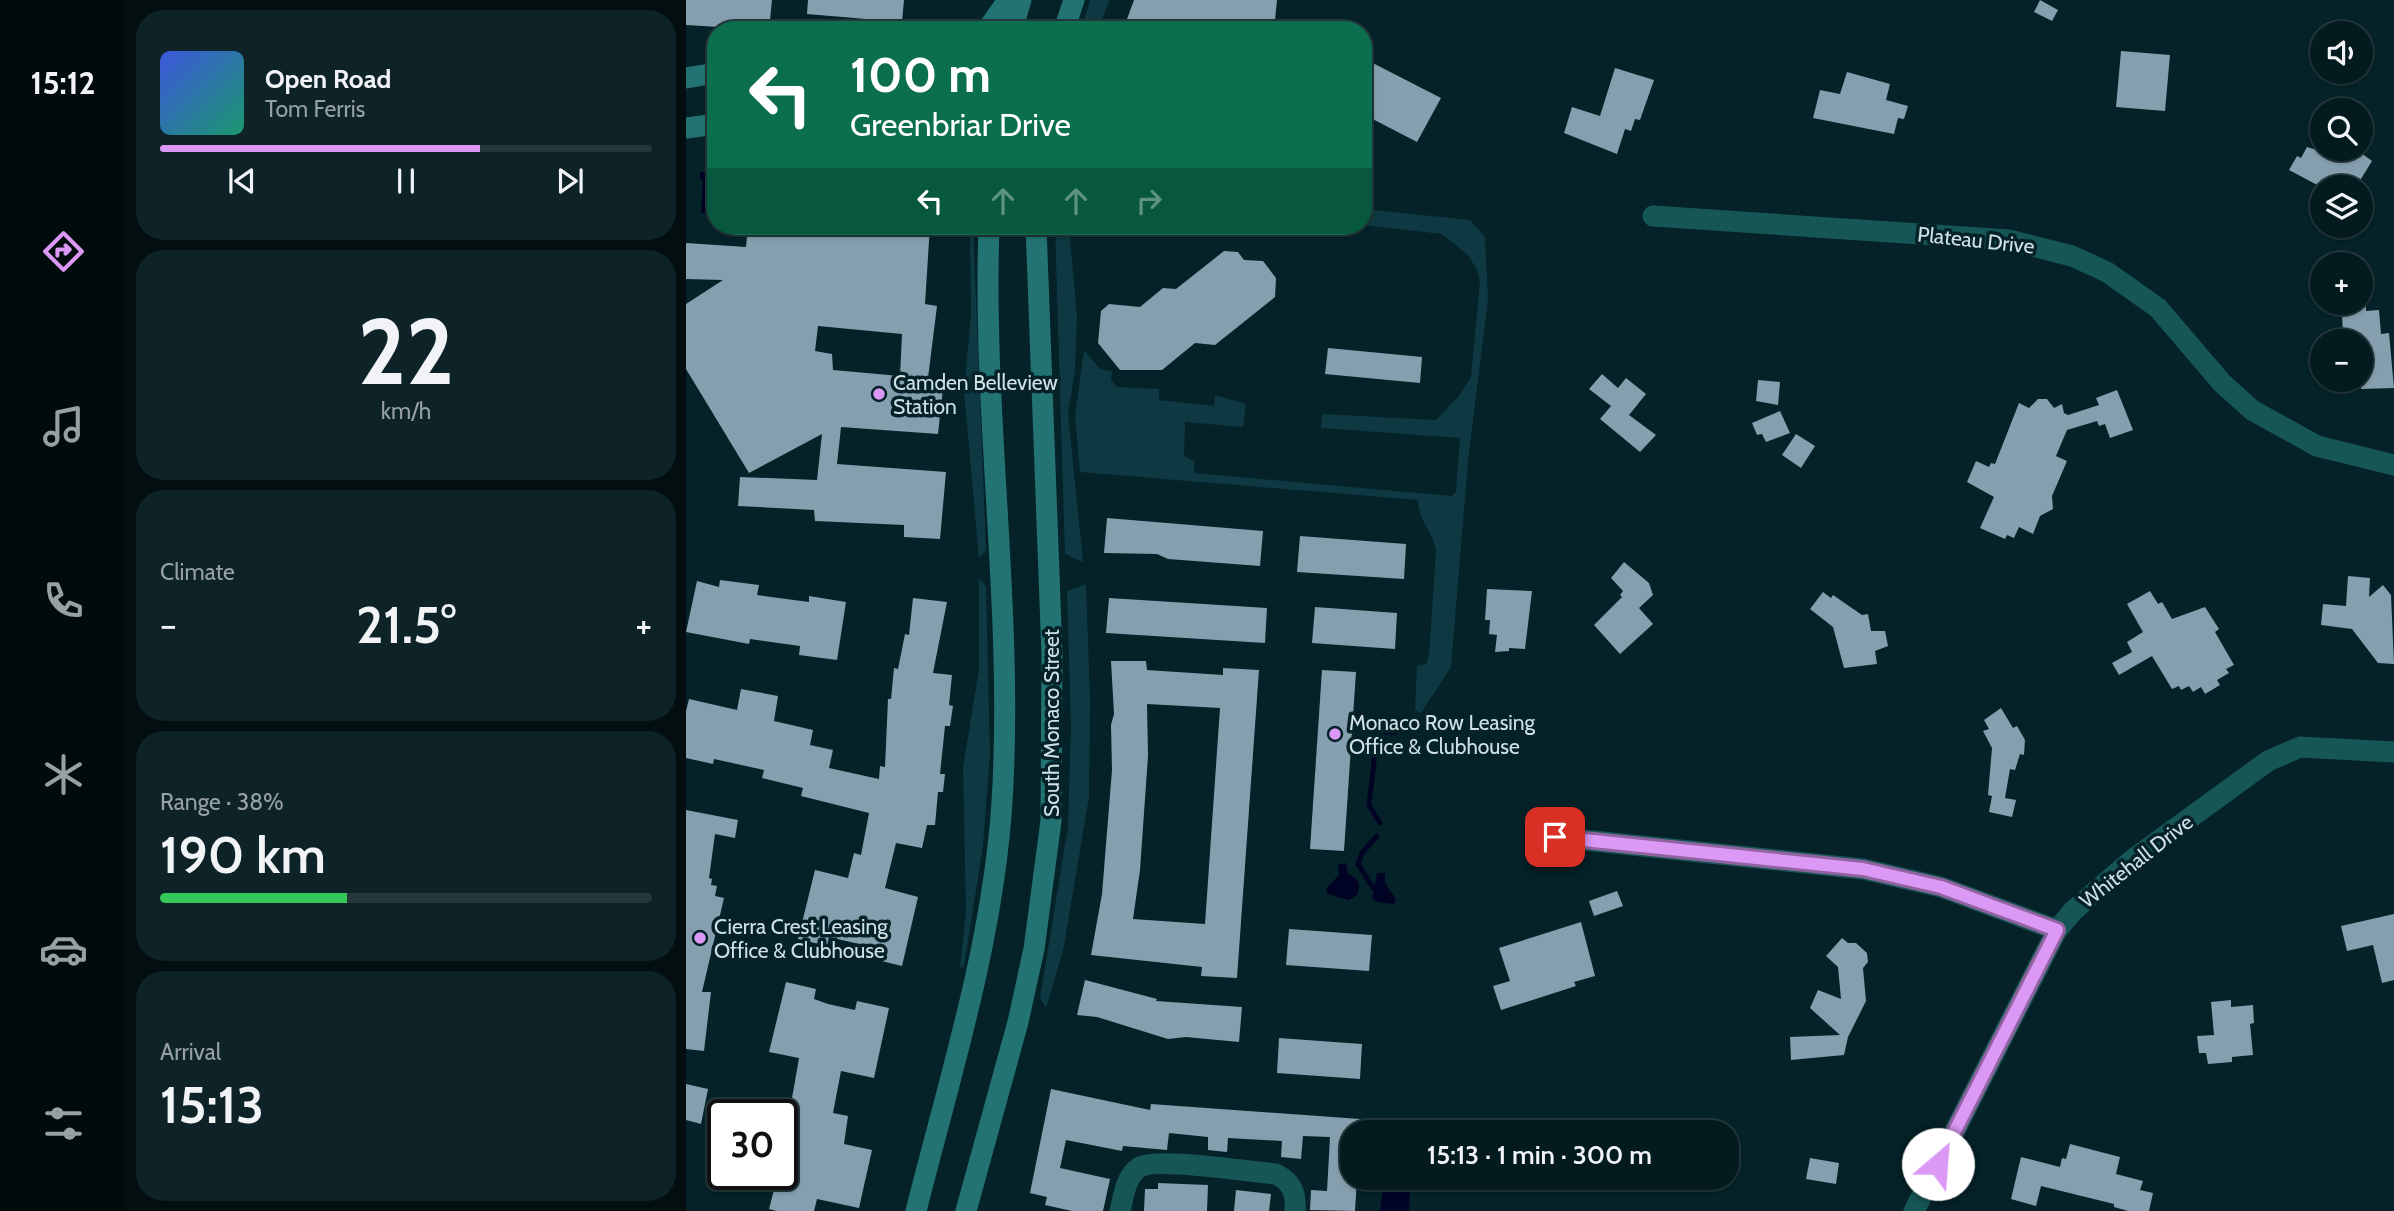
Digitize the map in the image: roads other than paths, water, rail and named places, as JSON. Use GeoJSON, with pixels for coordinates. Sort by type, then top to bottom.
{"type":"FeatureCollection","features":[{"type":"Feature","properties":{"kind":"main road"},"geometry":{"type":"LineString","coordinates":[[993,21],[1008,0]]}},
{"type":"Feature","properties":{"kind":"main road"},"geometry":{"type":"LineString","coordinates":[[1015,21],[1021,0]]}},
{"type":"Feature","properties":{"kind":"main road"},"geometry":{"type":"LineString","coordinates":[[1067,21],[1074,0]]}},
{"type":"Feature","properties":{"kind":"main road"},"geometry":{"type":"LineString","coordinates":[[686,128],[707,125]]}},
{"type":"Feature","properties":{"kind":"main road"},"geometry":{"type":"LineString","coordinates":[[986,235],[988,250]]}},
{"type":"Feature","properties":{"kind":"main road"},"geometry":{"type":"LineString","coordinates":[[916,1211],[977,975],[996,867],[1001,812],[1004,670],[989,235]]}},
{"type":"Feature","properties":{"kind":"main road","name":"South Monaco Street"},"geometry":{"type":"LineString","coordinates":[[966,1211],[1018,1022],[1034,949],[1051,821],[1050,594],[1036,235]]}},
{"type":"Feature","properties":{"kind":"street","name":"Plateau Drive"},"geometry":{"type":"LineString","coordinates":[[1653,216],[2009,240],[2072,256],[2115,277],[2158,308],[2222,383],[2252,410],[2317,446],[2394,465]]}},
{"type":"Feature","properties":{"kind":"street","name":"Whitehall Drive"},"geometry":{"type":"LineString","coordinates":[[1914,1211],[2057,930],[2073,911],[2132,860],[2269,761],[2300,747],[2394,752]]}},
{"type":"Feature","properties":{"kind":"street"},"geometry":{"type":"LineString","coordinates":[[1555,837],[1863,869],[1941,887],[2057,930]]}},
{"type":"Feature","properties":{"kind":"street"},"geometry":{"type":"LineString","coordinates":[[1120,1211],[1132,1174],[1141,1166],[1161,1163],[1276,1174],[1291,1184],[1295,1192],[1294,1211]]}},
{"type":"Feature","properties":{"kind":"waterway"},"geometry":{"type":"LineString","coordinates":[[1385,732],[1395,732]]}},
{"type":"Feature","properties":{"kind":"waterway"},"geometry":{"type":"LineString","coordinates":[[1377,736],[1369,805],[1380,823]]}},
{"type":"Feature","properties":{"kind":"waterway"},"geometry":{"type":"LineString","coordinates":[[1373,888],[1358,864],[1362,853],[1377,836]]}},
{"type":"Feature","properties":{"kind":"place","name":"Camden Belleview Station"},"geometry":{"type":"Point","coordinates":[879,394]}},
{"type":"Feature","properties":{"kind":"place","name":"Monaco Row Leasing Office & Clubhouse"},"geometry":{"type":"Point","coordinates":[1335,734]}},
{"type":"Feature","properties":{"kind":"place","name":"Cierra Crest Leasing Office & Clubhouse"},"geometry":{"type":"Point","coordinates":[700,938]}}]}
